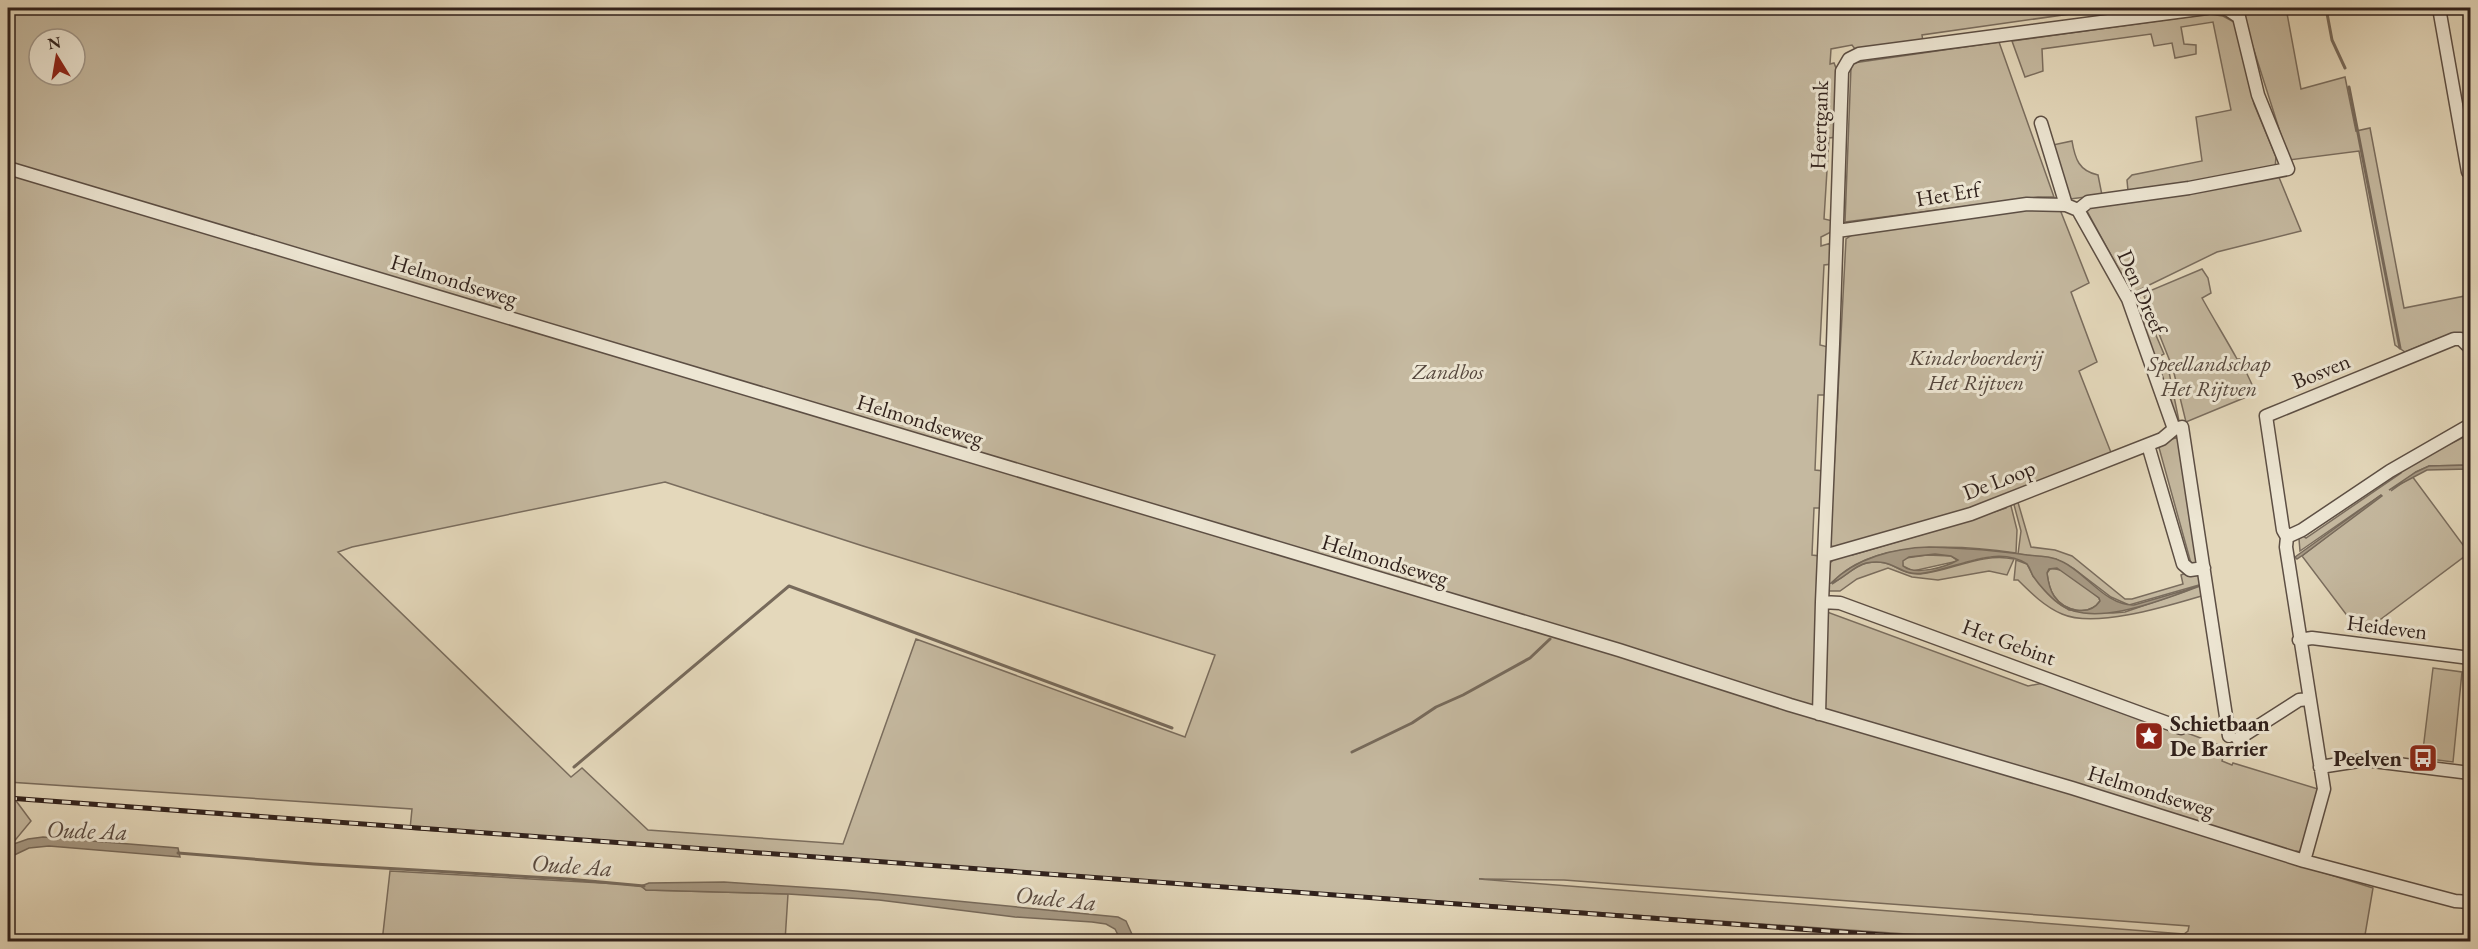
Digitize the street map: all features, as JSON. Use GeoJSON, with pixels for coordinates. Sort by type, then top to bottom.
{"type":"FeatureCollection","features":[{"type":"Feature","properties":{"kind":"street","name":"Heertgank"},"geometry":{"type":"LineString","coordinates":[[1824,556],[1842,71],[1849,59],[1859,54],[2207,8]]}},
{"type":"Feature","properties":{"kind":"street","name":"Het Erf"},"geometry":{"type":"LineString","coordinates":[[1837,231],[2027,204],[2072,208],[2088,202],[2189,188],[2288,169],[2258,95],[2239,17],[2227,9],[2218,8]]}},
{"type":"Feature","properties":{"kind":"street"},"geometry":{"type":"LineString","coordinates":[[2439,8],[2470,173]]}},
{"type":"Feature","properties":{"kind":"street"},"geometry":{"type":"LineString","coordinates":[[2041,123],[2072,208]]}},
{"type":"Feature","properties":{"kind":"street","name":"Helmondseweg"},"geometry":{"type":"LineString","coordinates":[[8,168],[1619,650],[1819,714],[2072,788],[2304,861],[2455,901],[2470,902]]}},
{"type":"Feature","properties":{"kind":"street","name":"Den Dreef"},"geometry":{"type":"LineString","coordinates":[[2072,208],[2128,299],[2178,428],[2234,738],[2299,700],[2309,699]]}},
{"type":"Feature","properties":{"kind":"street","name":"Bosven"},"geometry":{"type":"LineString","coordinates":[[2304,861],[2324,789],[2299,640],[2286,547],[2288,537],[2283,530],[2266,416],[2454,339],[2461,339],[2470,348]]}},
{"type":"Feature","properties":{"kind":"street"},"geometry":{"type":"LineString","coordinates":[[2288,537],[2424,449],[2470,425]]}},
{"type":"Feature","properties":{"kind":"street","name":"De Loop"},"geometry":{"type":"LineString","coordinates":[[1824,556],[1971,514],[2148,445],[2178,428]]}},
{"type":"Feature","properties":{"kind":"street"},"geometry":{"type":"LineString","coordinates":[[2148,445],[2183,564],[2190,570],[2204,568]]}},
{"type":"Feature","properties":{"kind":"street"},"geometry":{"type":"LineString","coordinates":[[1819,714],[1824,556]]}},
{"type":"Feature","properties":{"kind":"street","name":"Het Gebint"},"geometry":{"type":"LineString","coordinates":[[1822,602],[1840,603],[2181,728]]}},
{"type":"Feature","properties":{"kind":"street","name":"Heideven"},"geometry":{"type":"LineString","coordinates":[[2299,640],[2312,638],[2470,658]]}},
{"type":"Feature","properties":{"kind":"street"},"geometry":{"type":"LineString","coordinates":[[2320,767],[2365,760],[2470,773]]}},
{"type":"Feature","properties":{"kind":"green space","name":"Zandbos"},"geometry":{"type":"Polygon","coordinates":[[[8,8],[2112,8],[1922,35],[1923,42],[1855,49],[1852,45],[1831,49],[1830,64],[1834,63],[1838,73],[1837,137],[1829,138],[1824,219],[1833,221],[1831,232],[1821,237],[1821,246],[1831,243],[1832,264],[1824,265],[1820,345],[1828,347],[1826,395],[1818,395],[1815,470],[1824,471],[1822,508],[1814,508],[1812,555],[1820,556],[1827,612],[2028,686],[2049,682],[2225,747],[2222,761],[2232,765],[2233,763],[2318,789],[2302,852],[2296,851],[2289,862],[2373,888],[2364,941],[2006,941],[410,829],[412,809],[8,782],[8,8]],[[665,482],[352,547],[338,552],[571,777],[582,768],[648,830],[843,844],[916,639],[1185,737],[1215,655],[665,482]],[[1479,879],[2184,934],[2188,931],[2189,926],[1564,880],[1479,879]]]}},
{"type":"Feature","properties":{"kind":"green space"},"geometry":{"type":"Polygon","coordinates":[[[2232,8],[2286,8],[2301,89],[2345,77],[2356,131],[2370,128],[2404,308],[2470,295],[2470,341],[2457,335],[2448,336],[2405,352],[2395,345],[2359,151],[2289,160],[2244,19],[2232,8]]]}},
{"type":"Feature","properties":{"kind":"green space"},"geometry":{"type":"Polygon","coordinates":[[[2209,14],[2223,16],[2234,22],[2254,104],[2276,157],[2275,168],[2257,173],[2128,191],[2127,180],[2132,175],[2202,161],[2196,117],[2231,110],[2213,22],[2181,27],[2184,44],[2196,45],[2196,54],[2175,58],[2172,43],[2154,46],[2151,34],[2042,49],[2043,71],[2025,77],[2012,41],[2209,14]]]}},
{"type":"Feature","properties":{"kind":"green space"},"geometry":{"type":"Polygon","coordinates":[[[1999,42],[2054,197],[2038,197],[1845,222],[1853,63],[1999,42]]]}},
{"type":"Feature","properties":{"kind":"green space"},"geometry":{"type":"Polygon","coordinates":[[[2072,141],[2082,167],[2098,175],[2102,195],[2070,199],[2048,146],[2072,141]]]}},
{"type":"Feature","properties":{"kind":"green space"},"geometry":{"type":"Polygon","coordinates":[[[2278,175],[2301,231],[2217,252],[2137,291],[2131,292],[2087,211],[2087,207],[2242,184],[2278,175]]]}},
{"type":"Feature","properties":{"kind":"green space","name":"Kinderboerderij Het Rijtven"},"geometry":{"type":"Polygon","coordinates":[[[2059,207],[2089,283],[2071,292],[2097,362],[2079,371],[2112,455],[1971,508],[1840,548],[1830,546],[1846,239],[1852,235],[2022,210],[2059,207]]]}},
{"type":"Feature","properties":{"kind":"green space","name":"Speellandschap Het Rijtven"},"geometry":{"type":"Polygon","coordinates":[[[2202,269],[2208,278],[2211,293],[2202,298],[2237,359],[2240,359],[2256,393],[2186,422],[2173,369],[2144,296],[2147,292],[2202,269]]]}},
{"type":"Feature","properties":{"kind":"green space"},"geometry":{"type":"Polygon","coordinates":[[[2138,297],[2164,354],[2153,360],[2132,300],[2138,297]]]}},
{"type":"Feature","properties":{"kind":"green space"},"geometry":{"type":"Polygon","coordinates":[[[2163,360],[2167,362],[2179,421],[2176,421],[2155,363],[2163,360]]]}},
{"type":"Feature","properties":{"kind":"green space"},"geometry":{"type":"Polygon","coordinates":[[[2470,434],[2470,465],[2429,466],[2416,472],[2391,491],[2412,476],[2469,553],[2361,634],[2302,556],[2381,495],[2300,551],[2299,539],[2303,536],[2306,538],[2401,473],[2402,468],[2470,434]]]}},
{"type":"Feature","properties":{"kind":"green space"},"geometry":{"type":"Polygon","coordinates":[[[2178,437],[2200,565],[2192,567],[2158,444],[2178,437]]]}},
{"type":"Feature","properties":{"kind":"green space"},"geometry":{"type":"Polygon","coordinates":[[[2017,499],[2031,547],[2055,550],[2072,556],[2125,599],[2183,584],[2181,575],[2188,572],[2199,572],[2205,595],[2134,614],[2094,619],[2077,618],[2050,608],[2018,580],[2014,580],[2016,560],[2027,564],[2033,576],[2058,603],[2069,610],[2125,612],[2199,585],[2129,605],[2111,597],[2074,569],[2056,559],[2018,554],[2021,531],[2013,501],[2017,499]]]}},
{"type":"Feature","properties":{"kind":"green space"},"geometry":{"type":"Polygon","coordinates":[[[2010,502],[2017,530],[2016,553],[1944,547],[1892,552],[1848,569],[1832,584],[1858,567],[1876,562],[1912,574],[1920,574],[1990,558],[2014,559],[2007,575],[1989,571],[1938,580],[1912,577],[1888,568],[1857,579],[1840,591],[1828,591],[1829,564],[1834,559],[1851,552],[1852,555],[1924,534],[1924,531],[1997,511],[2006,508],[2005,504],[2010,502]]]}},
{"type":"Feature","properties":{"kind":"green space"},"geometry":{"type":"Polygon","coordinates":[[[1927,555],[1951,556],[1958,561],[1913,571],[1903,566],[1902,561],[1906,558],[1927,555]]]}},
{"type":"Feature","properties":{"kind":"green space"},"geometry":{"type":"Polygon","coordinates":[[[2050,569],[2070,574],[2100,601],[2090,609],[2083,610],[2064,605],[2051,591],[2047,573],[2050,569]]]}},
{"type":"Feature","properties":{"kind":"green space"},"geometry":{"type":"Polygon","coordinates":[[[2433,668],[2462,672],[2453,762],[2422,758],[2433,668]]]}},
{"type":"Feature","properties":{"kind":"green space"},"geometry":{"type":"Polygon","coordinates":[[[8,790],[31,821],[8,846],[8,790]]]}},
{"type":"Feature","properties":{"kind":"green space"},"geometry":{"type":"Polygon","coordinates":[[[390,871],[620,884],[641,886],[646,890],[788,894],[785,941],[382,942],[390,871]]]}},
{"type":"Feature","properties":{"kind":"shaded area"},"geometry":{"type":"Polygon","coordinates":[[[2470,465],[2469,469],[2427,470],[2389,490],[2429,466],[2470,465]]]}},
{"type":"Feature","properties":{"kind":"shaded area"},"geometry":{"type":"Polygon","coordinates":[[[2381,495],[2303,555],[2297,559],[2295,557],[2381,495]]]}},
{"type":"Feature","properties":{"kind":"shaded area"},"geometry":{"type":"Polygon","coordinates":[[[1916,548],[1978,550],[2054,559],[2072,567],[2105,595],[2124,604],[2134,605],[2200,586],[2128,610],[2089,614],[2072,611],[2058,603],[2038,583],[2027,564],[2015,558],[2002,556],[1924,573],[1908,572],[1884,563],[1866,563],[1831,583],[1852,567],[1876,556],[1916,548]],[[1935,554],[1909,557],[1903,561],[1903,566],[1908,569],[1923,570],[1938,568],[1958,560],[1951,556],[1935,554]],[[2057,568],[2049,569],[2047,573],[2051,591],[2058,601],[2070,608],[2083,610],[2090,609],[2100,601],[2099,598],[2057,568]]]}},
{"type":"Feature","properties":{"kind":"shaded area"},"geometry":{"type":"Polygon","coordinates":[[[43,837],[178,848],[180,857],[49,846],[29,848],[8,858],[8,846],[43,837]]]}},
{"type":"Feature","properties":{"kind":"shaded area"},"geometry":{"type":"Polygon","coordinates":[[[724,882],[845,890],[1118,917],[1126,921],[1135,941],[1121,941],[1115,929],[1106,924],[1092,922],[1015,917],[879,900],[788,894],[646,890],[641,886],[649,883],[724,882]]]}},
{"type":"Feature","properties":{"kind":"waterway"},"geometry":{"type":"LineString","coordinates":[[2326,8],[2332,40],[2345,68]]}},
{"type":"Feature","properties":{"kind":"waterway"},"geometry":{"type":"LineString","coordinates":[[2349,87],[2400,348]]}},
{"type":"Feature","properties":{"kind":"waterway"},"geometry":{"type":"LineString","coordinates":[[574,767],[789,586],[1172,728]]}},
{"type":"Feature","properties":{"kind":"waterway"},"geometry":{"type":"LineString","coordinates":[[1352,752],[1412,723],[1436,707],[1463,695],[1530,658],[1550,639]]}},
{"type":"Feature","properties":{"kind":"waterway","name":"Oude Aa"},"geometry":{"type":"LineString","coordinates":[[178,853],[644,886]]}},
{"type":"Feature","properties":{"kind":"railway"},"geometry":{"type":"LineString","coordinates":[[8,798],[1978,942]]}},
{"type":"Feature","properties":{"kind":"place","name":"Schietbaan De Barrier"},"geometry":{"type":"Point","coordinates":[2149,736]}},
{"type":"Feature","properties":{"kind":"place","name":"Peelven"},"geometry":{"type":"Point","coordinates":[2423,758]}}]}
